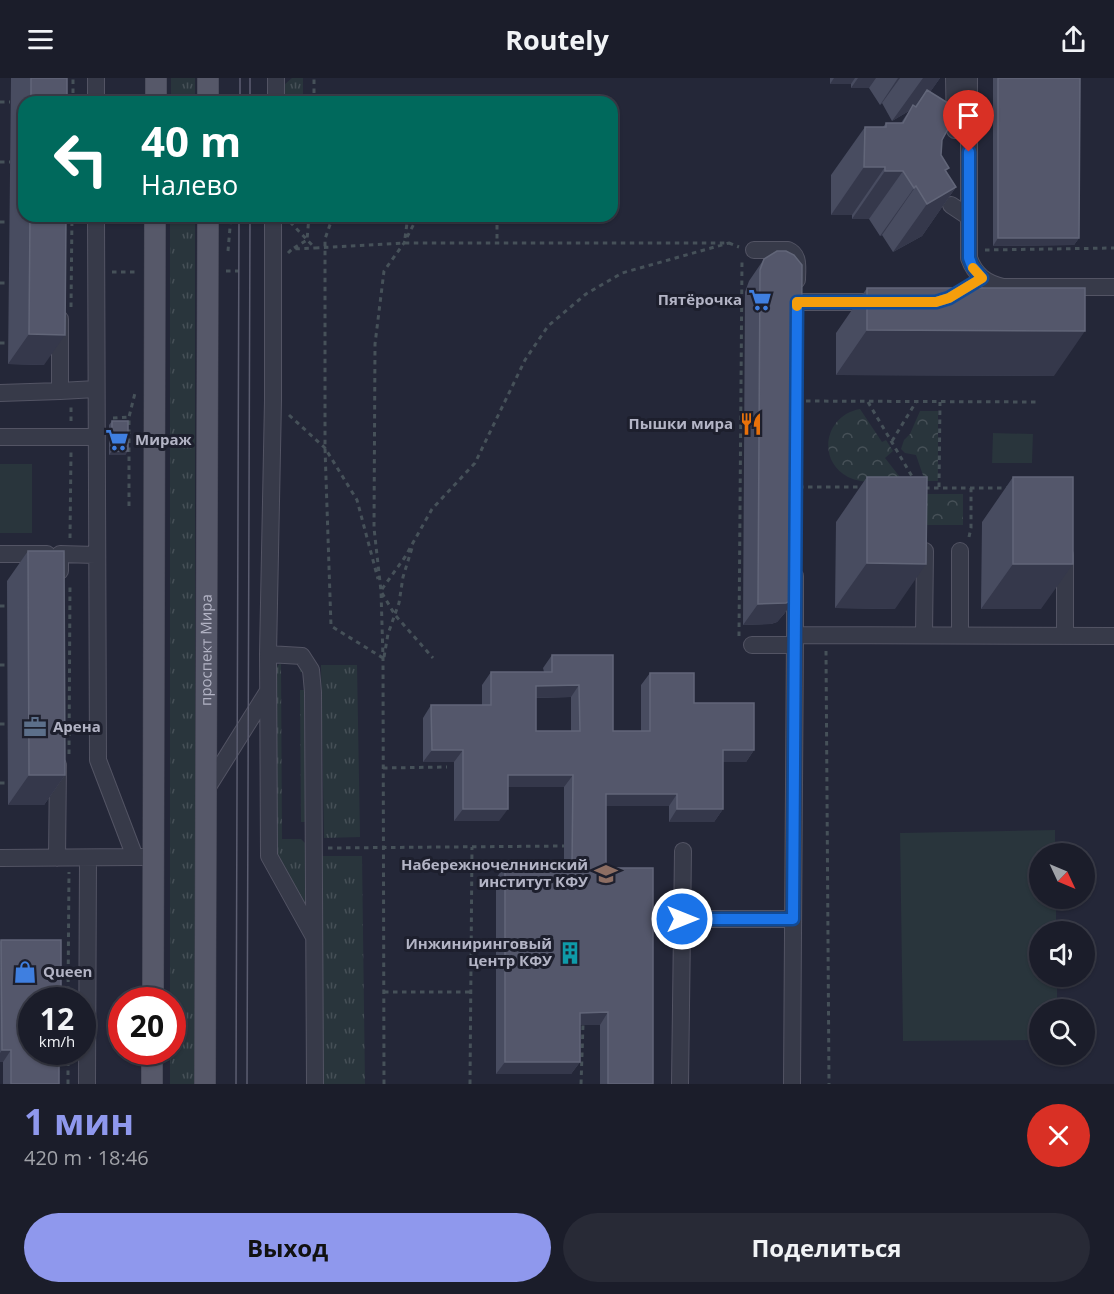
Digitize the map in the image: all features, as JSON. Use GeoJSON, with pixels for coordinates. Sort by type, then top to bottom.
{"type":"FeatureCollection","features":[{"type":"Feature","properties":{"kind":"main road"},"geometry":{"type":"LineString","coordinates":[[156,78],[156,96]]}},
{"type":"Feature","properties":{"kind":"main road"},"geometry":{"type":"LineString","coordinates":[[208,78],[208,96]]}},
{"type":"Feature","properties":{"kind":"main road"},"geometry":{"type":"LineString","coordinates":[[152,987],[145,857],[155,222]]}},
{"type":"Feature","properties":{"kind":"main road","name":"проспект Мира"},"geometry":{"type":"LineString","coordinates":[[205,1084],[208,222]]}},
{"type":"Feature","properties":{"kind":"main road"},"geometry":{"type":"LineString","coordinates":[[152,1065],[152,1084]]}},
{"type":"Feature","properties":{"kind":"street"},"geometry":{"type":"LineString","coordinates":[[96,78],[96,96]]}},
{"type":"Feature","properties":{"kind":"street"},"geometry":{"type":"LineString","coordinates":[[276,78],[276,96]]}},
{"type":"Feature","properties":{"kind":"street"},"geometry":{"type":"LineString","coordinates":[[954,78],[955,130],[969,130]]}},
{"type":"Feature","properties":{"kind":"street"},"geometry":{"type":"LineString","coordinates":[[969,78],[969,258],[972,266],[988,282],[1003,286],[1114,287]]}},
{"type":"Feature","properties":{"kind":"street"},"geometry":{"type":"LineString","coordinates":[[951,205],[969,217]]}},
{"type":"Feature","properties":{"kind":"street"},"geometry":{"type":"LineString","coordinates":[[0,858],[145,857],[98,760],[96,222]]}},
{"type":"Feature","properties":{"kind":"street"},"geometry":{"type":"LineString","coordinates":[[273,222],[273,400],[268,654],[269,856],[314,937]]}},
{"type":"Feature","properties":{"kind":"street"},"geometry":{"type":"LineString","coordinates":[[746,252],[788,250],[795,255],[797,308],[892,302]]}},
{"type":"Feature","properties":{"kind":"street"},"geometry":{"type":"LineString","coordinates":[[966,288],[982,278]]}},
{"type":"Feature","properties":{"kind":"street"},"geometry":{"type":"LineString","coordinates":[[65,390],[66,302]]}},
{"type":"Feature","properties":{"kind":"street"},"geometry":{"type":"LineString","coordinates":[[0,393],[96,389]]}},
{"type":"Feature","properties":{"kind":"street"},"geometry":{"type":"LineString","coordinates":[[0,437],[96,437]]}},
{"type":"Feature","properties":{"kind":"street"},"geometry":{"type":"LineString","coordinates":[[924,635],[925,550]]}},
{"type":"Feature","properties":{"kind":"street"},"geometry":{"type":"LineString","coordinates":[[960,551],[960,635]]}},
{"type":"Feature","properties":{"kind":"street"},"geometry":{"type":"LineString","coordinates":[[1065,551],[1065,636]]}},
{"type":"Feature","properties":{"kind":"street"},"geometry":{"type":"LineString","coordinates":[[0,554],[96,555]]}},
{"type":"Feature","properties":{"kind":"street"},"geometry":{"type":"LineString","coordinates":[[60,589],[65,554]]}},
{"type":"Feature","properties":{"kind":"street"},"geometry":{"type":"LineString","coordinates":[[792,1084],[795,555]]}},
{"type":"Feature","properties":{"kind":"street"},"geometry":{"type":"LineString","coordinates":[[746,645],[826,635],[1114,636]]}},
{"type":"Feature","properties":{"kind":"street"},"geometry":{"type":"LineString","coordinates":[[268,654],[302,656],[311,670],[306,680],[314,937],[315,1084]]}},
{"type":"Feature","properties":{"kind":"street"},"geometry":{"type":"LineString","coordinates":[[206,790],[268,691]]}},
{"type":"Feature","properties":{"kind":"street"},"geometry":{"type":"LineString","coordinates":[[63,858],[64,759]]}},
{"type":"Feature","properties":{"kind":"street"},"geometry":{"type":"LineString","coordinates":[[680,1084],[682,851]]}},
{"type":"Feature","properties":{"kind":"street"},"geometry":{"type":"LineString","coordinates":[[87,1084],[88,858]]}},
{"type":"Feature","properties":{"kind":"street"},"geometry":{"type":"LineString","coordinates":[[682,919],[793,919]]}},
{"type":"Feature","properties":{"kind":"path"},"geometry":{"type":"LineString","coordinates":[[73,78],[73,96]]}},
{"type":"Feature","properties":{"kind":"path"},"geometry":{"type":"LineString","coordinates":[[314,78],[314,96]]}},
{"type":"Feature","properties":{"kind":"path"},"geometry":{"type":"LineString","coordinates":[[0,102],[10,102]]}},
{"type":"Feature","properties":{"kind":"path"},"geometry":{"type":"LineString","coordinates":[[0,162],[10,162]]}},
{"type":"Feature","properties":{"kind":"path"},"geometry":{"type":"LineString","coordinates":[[0,222],[9,222]]}},
{"type":"Feature","properties":{"kind":"path"},"geometry":{"type":"LineString","coordinates":[[66,302],[72,222]]}},
{"type":"Feature","properties":{"kind":"path"},"geometry":{"type":"LineString","coordinates":[[230,222],[226,271],[239,271]]}},
{"type":"Feature","properties":{"kind":"path"},"geometry":{"type":"LineString","coordinates":[[290,222],[315,248],[404,243],[729,243],[746,252],[746,645]]}},
{"type":"Feature","properties":{"kind":"path"},"geometry":{"type":"LineString","coordinates":[[307,240],[308,222]]}},
{"type":"Feature","properties":{"kind":"path"},"geometry":{"type":"LineString","coordinates":[[331,222],[325,239],[325,448],[331,626],[383,658]]}},
{"type":"Feature","properties":{"kind":"path"},"geometry":{"type":"LineString","coordinates":[[404,243],[407,222]]}},
{"type":"Feature","properties":{"kind":"path"},"geometry":{"type":"LineString","coordinates":[[384,1084],[383,658],[381,591],[374,528],[375,344],[384,272],[415,222]]}},
{"type":"Feature","properties":{"kind":"path"},"geometry":{"type":"LineString","coordinates":[[497,222],[497,243]]}},
{"type":"Feature","properties":{"kind":"path"},"geometry":{"type":"LineString","coordinates":[[292,249],[307,240]]}},
{"type":"Feature","properties":{"kind":"path"},"geometry":{"type":"LineString","coordinates":[[381,591],[415,540],[432,509],[475,463],[525,360],[549,326],[586,294],[622,273],[729,243]]}},
{"type":"Feature","properties":{"kind":"path"},"geometry":{"type":"LineString","coordinates":[[969,251],[1114,248]]}},
{"type":"Feature","properties":{"kind":"path"},"geometry":{"type":"LineString","coordinates":[[0,283],[9,283]]}},
{"type":"Feature","properties":{"kind":"path"},"geometry":{"type":"LineString","coordinates":[[0,344],[8,343]]}},
{"type":"Feature","properties":{"kind":"path"},"geometry":{"type":"LineString","coordinates":[[64,759],[65,554],[71,437],[65,390]]}},
{"type":"Feature","properties":{"kind":"path"},"geometry":{"type":"LineString","coordinates":[[129,506],[129,417],[135,391]]}},
{"type":"Feature","properties":{"kind":"path"},"geometry":{"type":"LineString","coordinates":[[273,400],[325,448],[357,500],[381,591],[395,615],[433,658]]}},
{"type":"Feature","properties":{"kind":"path"},"geometry":{"type":"LineString","coordinates":[[796,401],[1039,402]]}},
{"type":"Feature","properties":{"kind":"path"},"geometry":{"type":"LineString","coordinates":[[868,402],[914,478]]}},
{"type":"Feature","properties":{"kind":"path"},"geometry":{"type":"LineString","coordinates":[[892,442],[916,402]]}},
{"type":"Feature","properties":{"kind":"path"},"geometry":{"type":"LineString","coordinates":[[939,488],[940,402]]}},
{"type":"Feature","properties":{"kind":"path"},"geometry":{"type":"LineString","coordinates":[[796,487],[862,488]]}},
{"type":"Feature","properties":{"kind":"path"},"geometry":{"type":"LineString","coordinates":[[919,488],[1019,488]]}},
{"type":"Feature","properties":{"kind":"path"},"geometry":{"type":"LineString","coordinates":[[960,551],[970,533],[971,488]]}},
{"type":"Feature","properties":{"kind":"path"},"geometry":{"type":"LineString","coordinates":[[383,658],[399,603],[403,577],[415,540]]}},
{"type":"Feature","properties":{"kind":"path"},"geometry":{"type":"LineString","coordinates":[[0,606],[8,606]]}},
{"type":"Feature","properties":{"kind":"path"},"geometry":{"type":"LineString","coordinates":[[826,635],[829,1084]]}},
{"type":"Feature","properties":{"kind":"path"},"geometry":{"type":"LineString","coordinates":[[0,665],[8,665]]}},
{"type":"Feature","properties":{"kind":"path"},"geometry":{"type":"LineString","coordinates":[[0,724],[8,724]]}},
{"type":"Feature","properties":{"kind":"path"},"geometry":{"type":"LineString","coordinates":[[383,768],[447,767]]}},
{"type":"Feature","properties":{"kind":"path"},"geometry":{"type":"LineString","coordinates":[[0,783],[8,783]]}},
{"type":"Feature","properties":{"kind":"path"},"geometry":{"type":"LineString","coordinates":[[310,837],[384,846],[564,846]]}},
{"type":"Feature","properties":{"kind":"path"},"geometry":{"type":"LineString","coordinates":[[470,1084],[472,847]]}},
{"type":"Feature","properties":{"kind":"path"},"geometry":{"type":"LineString","coordinates":[[63,858],[68,987]]}},
{"type":"Feature","properties":{"kind":"path"},"geometry":{"type":"LineString","coordinates":[[384,992],[471,992]]}},
{"type":"Feature","properties":{"kind":"path"},"geometry":{"type":"LineString","coordinates":[[581,1084],[583,1025]]}},
{"type":"Feature","properties":{"kind":"path"},"geometry":{"type":"LineString","coordinates":[[68,1065],[68,1084]]}},
{"type":"Feature","properties":{"kind":"green space"},"geometry":{"type":"Polygon","coordinates":[[[171,78],[195,78],[195,96],[171,96],[171,78]]]}},
{"type":"Feature","properties":{"kind":"green space"},"geometry":{"type":"Polygon","coordinates":[[[292,78],[303,78],[303,96],[283,96],[284,85],[292,78]]]}},
{"type":"Feature","properties":{"kind":"green space"},"geometry":{"type":"Polygon","coordinates":[[[170,222],[195,222],[195,1084],[170,1084],[170,1065],[186,1065],[186,987],[170,987],[170,222]]]}},
{"type":"Feature","properties":{"kind":"green space"},"geometry":{"type":"Polygon","coordinates":[[[860,409],[882,442],[886,440],[893,451],[885,458],[903,481],[868,482],[854,479],[838,469],[831,460],[829,439],[832,429],[848,413],[860,409]]]}},
{"type":"Feature","properties":{"kind":"green space"},"geometry":{"type":"Polygon","coordinates":[[[920,411],[938,411],[938,481],[925,481],[916,455],[905,453],[901,449],[920,411]]]}},
{"type":"Feature","properties":{"kind":"green space"},"geometry":{"type":"Polygon","coordinates":[[[993,433],[1033,434],[1032,463],[992,463],[993,433]]]}},
{"type":"Feature","properties":{"kind":"green space"},"geometry":{"type":"Polygon","coordinates":[[[0,464],[32,464],[32,533],[0,533],[0,464]]]}},
{"type":"Feature","properties":{"kind":"green space"},"geometry":{"type":"Polygon","coordinates":[[[910,494],[963,494],[963,525],[910,525],[910,494]]]}},
{"type":"Feature","properties":{"kind":"green space"},"geometry":{"type":"Polygon","coordinates":[[[282,661],[300,661],[305,672],[300,672],[299,663],[281,664],[282,839],[301,839],[305,843],[306,906],[281,864],[275,849],[275,669],[282,661]]]}},
{"type":"Feature","properties":{"kind":"green space"},"geometry":{"type":"Polygon","coordinates":[[[321,665],[357,665],[360,837],[324,838],[321,665]]]}},
{"type":"Feature","properties":{"kind":"green space"},"geometry":{"type":"Polygon","coordinates":[[[300,690],[304,690],[306,822],[301,822],[300,690]]]}},
{"type":"Feature","properties":{"kind":"green space"},"geometry":{"type":"Polygon","coordinates":[[[1055,830],[1055,843],[1029,843],[1029,909],[1056,909],[1056,921],[1029,921],[1029,987],[1057,987],[1057,999],[1029,999],[1029,1040],[903,1041],[900,833],[1055,830]]]}},
{"type":"Feature","properties":{"kind":"green space"},"geometry":{"type":"Polygon","coordinates":[[[322,856],[362,856],[365,1084],[322,1084],[322,856]]]}},
{"type":"Feature","properties":{"kind":"building"},"geometry":{"type":"Polygon","coordinates":[[[31,78],[67,78],[67,96],[31,96],[31,78]]]}},
{"type":"Feature","properties":{"kind":"building"},"geometry":{"type":"Polygon","coordinates":[[[998,78],[1080,78],[1079,238],[998,238],[998,78]]]}},
{"type":"Feature","properties":{"kind":"building"},"geometry":{"type":"Polygon","coordinates":[[[927,90],[956,108],[946,125],[949,127],[942,140],[941,155],[949,168],[945,170],[956,187],[927,204],[903,171],[885,171],[885,167],[864,167],[865,127],[886,127],[886,123],[903,123],[913,105],[916,107],[927,90]]]}},
{"type":"Feature","properties":{"kind":"building"},"geometry":{"type":"Polygon","coordinates":[[[30,222],[66,222],[65,335],[29,334],[30,222]]]}},
{"type":"Feature","properties":{"kind":"building"},"geometry":{"type":"Polygon","coordinates":[[[777,251],[786,251],[794,255],[802,265],[800,592],[786,603],[758,604],[760,270],[764,259],[777,251]]]}},
{"type":"Feature","properties":{"kind":"building"},"geometry":{"type":"Polygon","coordinates":[[[867,288],[1085,288],[1085,331],[867,330],[867,288]]]}},
{"type":"Feature","properties":{"kind":"building","name":"Мираж"},"geometry":{"type":"Polygon","coordinates":[[[112,421],[128,421],[128,451],[112,451],[112,421]]]}},
{"type":"Feature","properties":{"kind":"building"},"geometry":{"type":"Polygon","coordinates":[[[867,477],[927,477],[926,564],[867,563],[867,477]]]}},
{"type":"Feature","properties":{"kind":"building"},"geometry":{"type":"Polygon","coordinates":[[[1013,477],[1073,477],[1073,564],[1013,564],[1013,477]]]}},
{"type":"Feature","properties":{"kind":"building"},"geometry":{"type":"Polygon","coordinates":[[[28,551],[64,551],[65,775],[29,775],[28,551]]]}},
{"type":"Feature","properties":{"kind":"building"},"geometry":{"type":"Polygon","coordinates":[[[552,655],[613,655],[613,731],[650,731],[650,673],[694,673],[694,703],[754,703],[754,750],[723,750],[723,809],[677,809],[677,794],[606,794],[606,868],[653,868],[653,1084],[608,1084],[608,1012],[580,1013],[580,1062],[505,1062],[505,866],[572,866],[573,775],[508,775],[508,809],[463,809],[463,750],[432,750],[431,705],[491,705],[491,672],[552,672],[552,655]],[[579,685],[536,686],[536,731],[580,731],[579,685]]]}},
{"type":"Feature","properties":{"kind":"building"},"geometry":{"type":"Polygon","coordinates":[[[1,940],[61,940],[61,987],[18,987],[18,1065],[59,1065],[59,1084],[11,1084],[11,1050],[2,1050],[1,940]]]}},
{"type":"Feature","properties":{"kind":"tram line"},"geometry":{"type":"LineString","coordinates":[[240,78],[240,96]]}},
{"type":"Feature","properties":{"kind":"tram line"},"geometry":{"type":"LineString","coordinates":[[250,78],[250,96]]}},
{"type":"Feature","properties":{"kind":"tram line"},"geometry":{"type":"LineString","coordinates":[[236,1084],[239,222]]}},
{"type":"Feature","properties":{"kind":"tram line"},"geometry":{"type":"LineString","coordinates":[[247,1084],[250,222]]}},
{"type":"Feature","properties":{"kind":"slow traffic"},"geometry":{"type":"LineString","coordinates":[[797,306],[797,302],[936,302],[949,298],[982,278],[973,268]]}},
{"type":"Feature","properties":{"kind":"place","name":"Пятёрочка"},"geometry":{"type":"Point","coordinates":[760,300]}},
{"type":"Feature","properties":{"kind":"place","name":"Пышки мира"},"geometry":{"type":"Point","coordinates":[751,424]}},
{"type":"Feature","properties":{"kind":"place","name":"Мираж"},"geometry":{"type":"Point","coordinates":[117,440]}},
{"type":"Feature","properties":{"kind":"place","name":"Арена"},"geometry":{"type":"Point","coordinates":[35,727]}},
{"type":"Feature","properties":{"kind":"place","name":"Набережночелнинский институт КФУ"},"geometry":{"type":"Point","coordinates":[606,874]}},
{"type":"Feature","properties":{"kind":"place","name":"Инжиниринговый центр КФУ"},"geometry":{"type":"Point","coordinates":[570,953]}},
{"type":"Feature","properties":{"kind":"place","name":"Queen"},"geometry":{"type":"Point","coordinates":[25,972]}},
{"type":"Feature","properties":{"kind":"route"},"geometry":{"type":"LineString","coordinates":[[682,919],[793,919],[797,302],[936,302],[949,298],[982,278],[972,266],[969,258],[969,152]]}}]}
